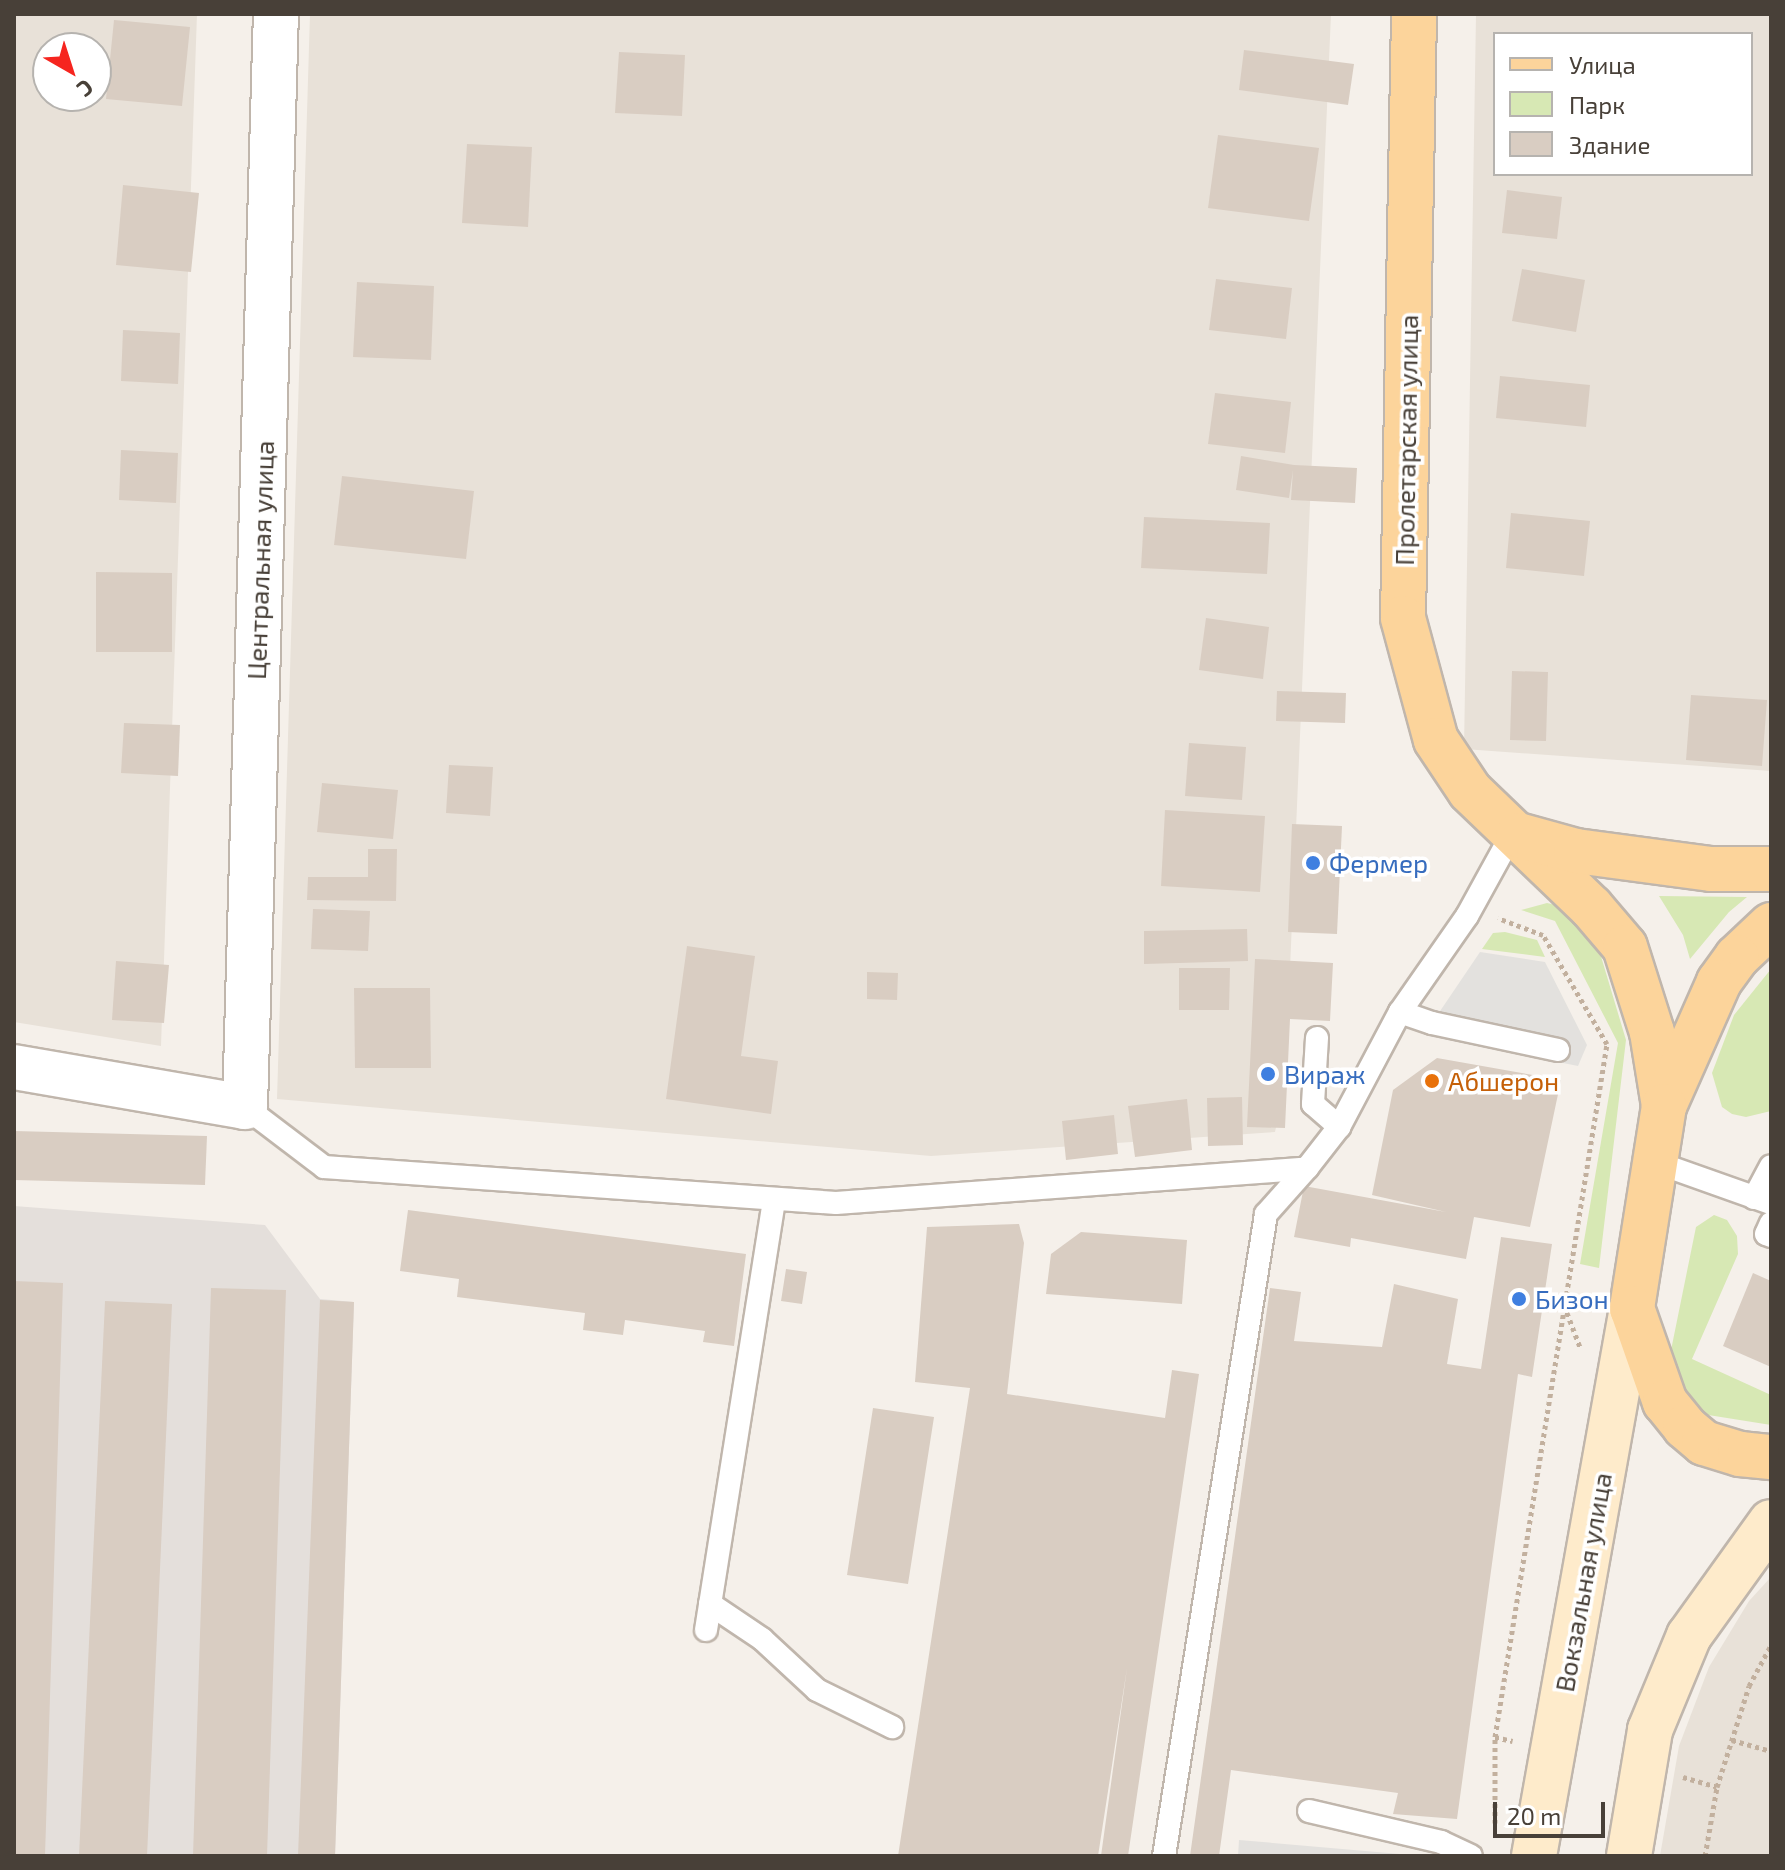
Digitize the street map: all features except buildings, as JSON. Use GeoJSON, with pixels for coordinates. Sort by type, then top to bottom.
{"type":"FeatureCollection","features":[{"type":"Feature","properties":{"kind":"main road","name":"Пролетарская улица"},"geometry":{"type":"LineString","coordinates":[[1414,14],[1403,618],[1436,740],[1470,791],[1591,907],[1625,947],[1652,1032],[1664,1106]]}},
{"type":"Feature","properties":{"kind":"main road"},"geometry":{"type":"LineString","coordinates":[[1512,834],[1576,851],[1711,869],[1771,869]]}},
{"type":"Feature","properties":{"kind":"main road","name":"Вокзальная улица"},"geometry":{"type":"LineString","coordinates":[[1534,1856],[1632,1308],[1664,1106],[1719,982],[1737,957],[1771,925]]}},
{"type":"Feature","properties":{"kind":"main road","name":"Вокзальная улица"},"geometry":{"type":"LineString","coordinates":[[1632,1308],[1665,1402],[1685,1427],[1704,1443],[1740,1454],[1771,1457]]}},
{"type":"Feature","properties":{"kind":"main road"},"geometry":{"type":"LineString","coordinates":[[1629,1856],[1650,1730],[1689,1636],[1771,1522]]}},
{"type":"Feature","properties":{"kind":"street","name":"Центральная улица"},"geometry":{"type":"LineString","coordinates":[[245,1107],[276,14]]}},
{"type":"Feature","properties":{"kind":"street"},"geometry":{"type":"LineString","coordinates":[[14,1067],[245,1107]]}},
{"type":"Feature","properties":{"kind":"lane"},"geometry":{"type":"LineString","coordinates":[[1164,1856],[1266,1214],[1339,1127],[1400,1012],[1470,908],[1512,834]]}},
{"type":"Feature","properties":{"kind":"lane"},"geometry":{"type":"LineString","coordinates":[[1400,1012],[1432,1023],[1558,1050]]}},
{"type":"Feature","properties":{"kind":"lane"},"geometry":{"type":"LineString","coordinates":[[1317,1038],[1313,1104],[1339,1127]]}},
{"type":"Feature","properties":{"kind":"lane"},"geometry":{"type":"LineString","coordinates":[[245,1107],[324,1167],[836,1203],[1307,1168]]}},
{"type":"Feature","properties":{"kind":"lane"},"geometry":{"type":"LineString","coordinates":[[1655,1162],[1763,1200],[1771,1166]]}},
{"type":"Feature","properties":{"kind":"lane"},"geometry":{"type":"LineString","coordinates":[[706,1630],[774,1199]]}},
{"type":"Feature","properties":{"kind":"lane"},"geometry":{"type":"LineString","coordinates":[[1771,1223],[1766,1234],[1771,1236]]}},
{"type":"Feature","properties":{"kind":"lane"},"geometry":{"type":"LineString","coordinates":[[710,1604],[762,1639],[817,1690],[892,1727]]}},
{"type":"Feature","properties":{"kind":"lane"},"geometry":{"type":"LineString","coordinates":[[1309,1811],[1426,1837],[1471,1856]]}},
{"type":"Feature","properties":{"kind":"path"},"geometry":{"type":"LineString","coordinates":[[1470,908],[1543,935],[1607,1044],[1495,1737],[1495,1826]]}},
{"type":"Feature","properties":{"kind":"path"},"geometry":{"type":"LineString","coordinates":[[1705,1856],[1717,1787],[1749,1686],[1771,1645]]}},
{"type":"Feature","properties":{"kind":"path"},"geometry":{"type":"LineString","coordinates":[[1732,1740],[1771,1751]]}},
{"type":"Feature","properties":{"kind":"shaded area"},"geometry":{"type":"Polygon","coordinates":[[[14,14],[197,14],[161,1046],[14,1022],[14,14]]]}},
{"type":"Feature","properties":{"kind":"shaded area"},"geometry":{"type":"Polygon","coordinates":[[[310,14],[1331,14],[1285,1085],[1275,1132],[931,1156],[277,1099],[310,14]]]}},
{"type":"Feature","properties":{"kind":"shaded area"},"geometry":{"type":"Polygon","coordinates":[[[1476,14],[1771,14],[1771,771],[1464,749],[1476,14]]]}},
{"type":"Feature","properties":{"kind":"shaded area"},"geometry":{"type":"Polygon","coordinates":[[[1480,952],[1545,962],[1587,1045],[1578,1066],[1428,1036],[1432,1023],[1480,952]]]}},
{"type":"Feature","properties":{"kind":"shaded area"},"geometry":{"type":"Polygon","coordinates":[[[14,1206],[265,1225],[320,1299],[354,1302],[335,1856],[14,1856],[14,1206]]]}},
{"type":"Feature","properties":{"kind":"shaded area"},"geometry":{"type":"Polygon","coordinates":[[[1771,1577],[1771,1856],[1660,1856],[1679,1746],[1709,1667],[1749,1601],[1771,1577]]]}},
{"type":"Feature","properties":{"kind":"shaded area"},"geometry":{"type":"Polygon","coordinates":[[[1239,1840],[1423,1856],[1238,1856],[1239,1840]]]}},
{"type":"Feature","properties":{"kind":"green space"},"geometry":{"type":"Polygon","coordinates":[[[1659,896],[1747,897],[1729,912],[1690,959],[1683,935],[1659,896]]]}},
{"type":"Feature","properties":{"kind":"green space"},"geometry":{"type":"Polygon","coordinates":[[[1547,903],[1560,906],[1574,918],[1600,953],[1626,1040],[1599,1268],[1580,1264],[1618,1043],[1555,921],[1521,910],[1547,903]]]}},
{"type":"Feature","properties":{"kind":"green space"},"geometry":{"type":"Polygon","coordinates":[[[1505,932],[1537,940],[1545,957],[1482,949],[1493,933],[1505,932]]]}},
{"type":"Feature","properties":{"kind":"green space"},"geometry":{"type":"Polygon","coordinates":[[[1771,969],[1771,1111],[1746,1117],[1732,1114],[1722,1107],[1712,1073],[1734,1015],[1771,969]]]}},
{"type":"Feature","properties":{"kind":"green space"},"geometry":{"type":"Polygon","coordinates":[[[1714,1215],[1727,1220],[1737,1236],[1738,1254],[1692,1359],[1771,1395],[1771,1425],[1702,1414],[1680,1400],[1668,1365],[1696,1227],[1714,1215]]]}},
{"type":"Feature","properties":{"kind":"place","name":"Фермер"},"geometry":{"type":"Point","coordinates":[1313,863]}},
{"type":"Feature","properties":{"kind":"place","name":"Вираж"},"geometry":{"type":"Point","coordinates":[1268,1074]}},
{"type":"Feature","properties":{"kind":"place","name":"Абшерон"},"geometry":{"type":"Point","coordinates":[1432,1081]}},
{"type":"Feature","properties":{"kind":"place","name":"Бизон"},"geometry":{"type":"Point","coordinates":[1519,1299]}}]}
